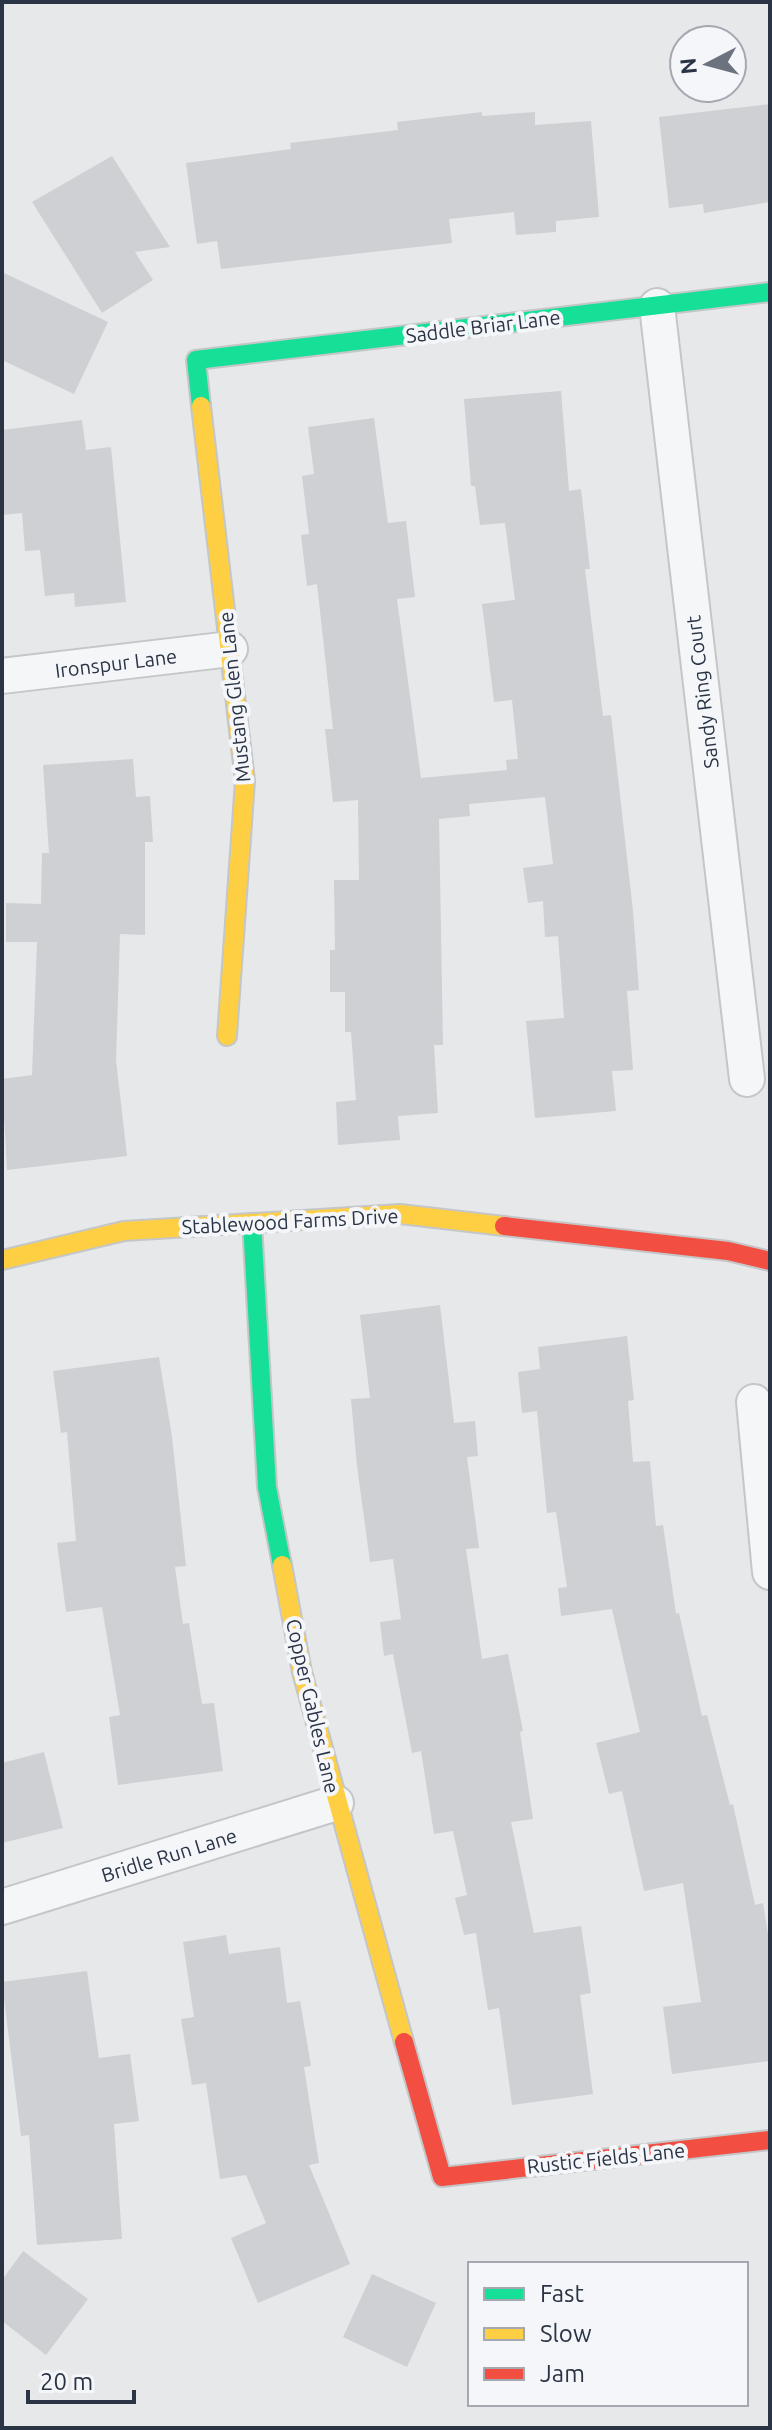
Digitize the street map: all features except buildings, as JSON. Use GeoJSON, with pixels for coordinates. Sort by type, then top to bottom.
{"type":"FeatureCollection","features":[{"type":"Feature","properties":{"kind":"street","name":"Saddle Briar Lane"},"geometry":{"type":"LineString","coordinates":[[196,360],[770,292]]}},
{"type":"Feature","properties":{"kind":"street","name":"Sandy Ring Court"},"geometry":{"type":"LineString","coordinates":[[657,306],[747,1079]]}},
{"type":"Feature","properties":{"kind":"street","name":"Mustang Glen Lane"},"geometry":{"type":"LineString","coordinates":[[196,360],[245,781],[227,1036]]}},
{"type":"Feature","properties":{"kind":"street","name":"Ironspur Lane"},"geometry":{"type":"LineString","coordinates":[[2,676],[230,649]]}},
{"type":"Feature","properties":{"kind":"street","name":"Stablewood Farms Drive"},"geometry":{"type":"LineString","coordinates":[[2,1260],[124,1231],[400,1214],[728,1251],[770,1261]]}},
{"type":"Feature","properties":{"kind":"street","name":"Copper Gables Lane"},"geometry":{"type":"LineString","coordinates":[[252,1223],[267,1487],[302,1672],[442,2177]]}},
{"type":"Feature","properties":{"kind":"street"},"geometry":{"type":"LineString","coordinates":[[754,1402],[770,1572]]}},
{"type":"Feature","properties":{"kind":"street","name":"Bridle Run Lane"},"geometry":{"type":"LineString","coordinates":[[2,1907],[336,1803]]}},
{"type":"Feature","properties":{"kind":"street","name":"Rustic Fields Lane"},"geometry":{"type":"LineString","coordinates":[[442,2177],[770,2140]]}},
{"type":"Feature","properties":{"kind":"traffic: fast"},"geometry":{"type":"LineString","coordinates":[[201,406],[196,360],[770,292]]}},
{"type":"Feature","properties":{"kind":"traffic: fast"},"geometry":{"type":"LineString","coordinates":[[252,1223],[267,1487],[282,1565]]}},
{"type":"Feature","properties":{"kind":"traffic: slow"},"geometry":{"type":"LineString","coordinates":[[201,406],[245,781],[227,1036]]}},
{"type":"Feature","properties":{"kind":"traffic: slow"},"geometry":{"type":"LineString","coordinates":[[2,1260],[124,1231],[400,1214],[504,1226]]}},
{"type":"Feature","properties":{"kind":"traffic: slow"},"geometry":{"type":"LineString","coordinates":[[282,1565],[302,1672],[404,2042]]}},
{"type":"Feature","properties":{"kind":"traffic: jam"},"geometry":{"type":"LineString","coordinates":[[504,1226],[728,1251],[770,1261]]}},
{"type":"Feature","properties":{"kind":"traffic: jam"},"geometry":{"type":"LineString","coordinates":[[404,2042],[442,2177],[770,2140]]}}]}
